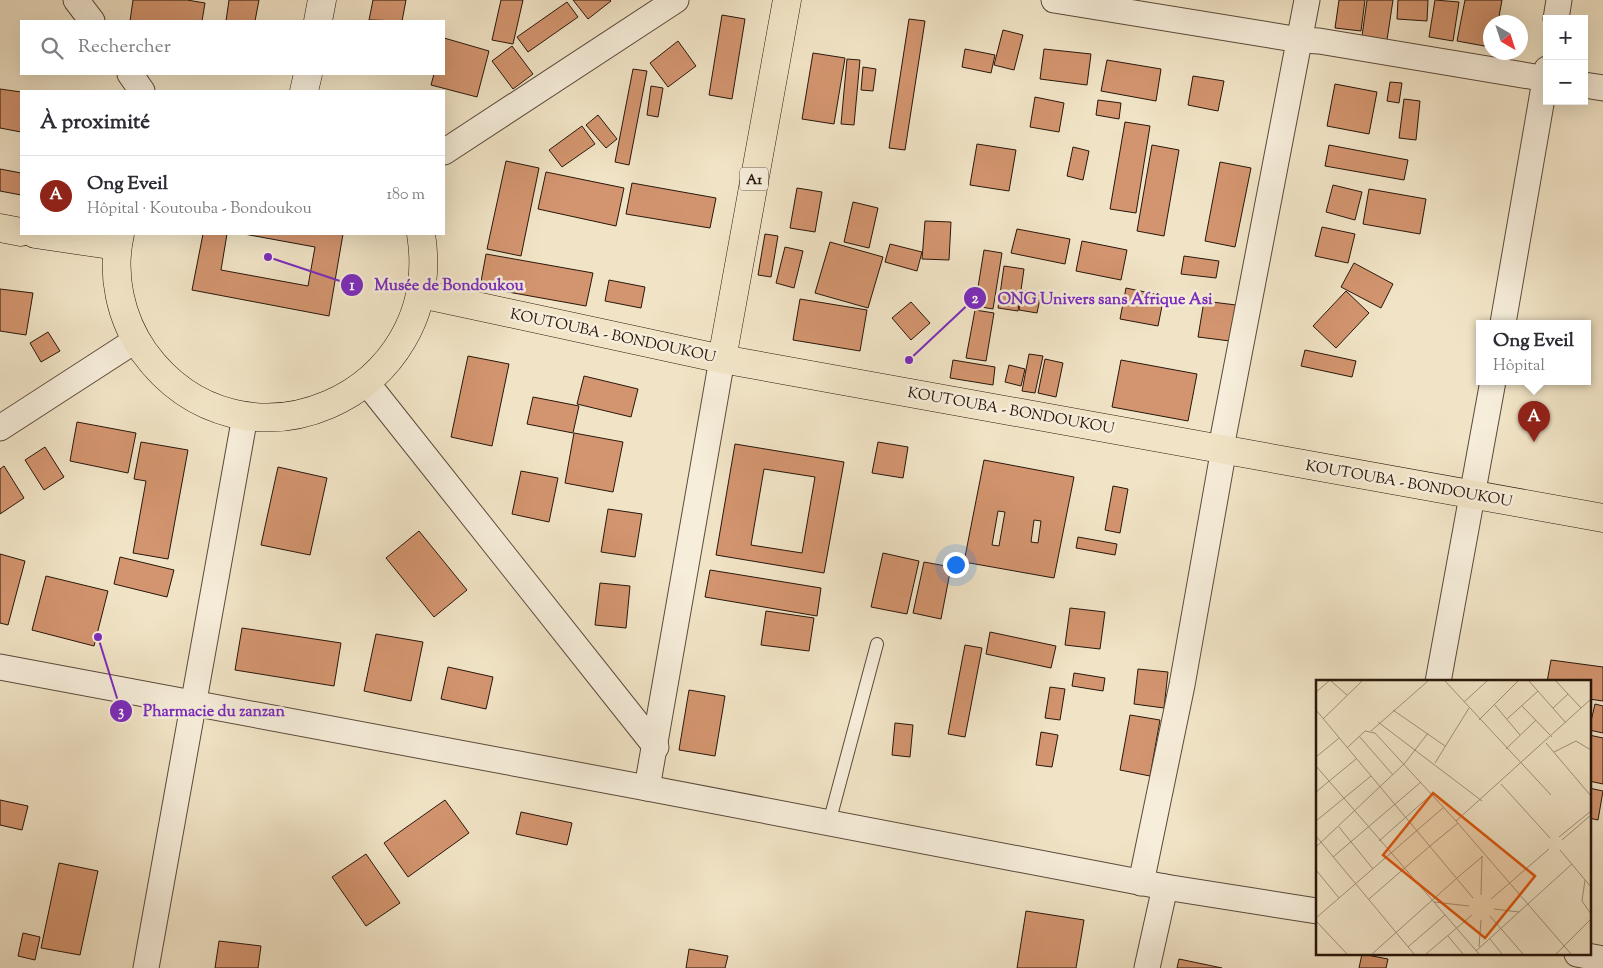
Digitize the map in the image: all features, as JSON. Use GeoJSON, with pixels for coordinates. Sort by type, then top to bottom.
{"type":"FeatureCollection","features":[{"type":"Feature","properties":{"kind":"main road","name":"A1"},"geometry":{"type":"LineString","coordinates":[[722,359],[787,0]]}},
{"type":"Feature","properties":{"kind":"main road"},"geometry":{"type":"LineString","coordinates":[[0,228],[20,232]]}},
{"type":"Feature","properties":{"kind":"main road"},"geometry":{"type":"LineString","coordinates":[[49,235],[119,240],[116,271],[119,295],[136,340],[156,368],[182,391],[212,407],[245,416],[278,418],[310,413],[340,401],[367,383],[386,364],[402,343],[413,319],[421,294],[424,264],[421,235]]}},
{"type":"Feature","properties":{"kind":"main road","name":"KOUTOUBA - BONDOUKOU"},"geometry":{"type":"LineString","coordinates":[[421,294],[722,359],[1603,518]]}},
{"type":"Feature","properties":{"kind":"street"},"geometry":{"type":"LineString","coordinates":[[76,0],[91,20]]}},
{"type":"Feature","properties":{"kind":"street"},"geometry":{"type":"LineString","coordinates":[[318,20],[322,0]]}},
{"type":"Feature","properties":{"kind":"street"},"geometry":{"type":"LineString","coordinates":[[445,151],[676,0]]}},
{"type":"Feature","properties":{"kind":"street"},"geometry":{"type":"LineString","coordinates":[[1054,0],[1300,40],[1320,41],[1543,76]]}},
{"type":"Feature","properties":{"kind":"street"},"geometry":{"type":"LineString","coordinates":[[1147,968],[1153,885],[1182,685],[1222,448],[1307,0]]}},
{"type":"Feature","properties":{"kind":"street"},"geometry":{"type":"LineString","coordinates":[[1557,15],[1559,0]]}},
{"type":"Feature","properties":{"kind":"street"},"geometry":{"type":"LineString","coordinates":[[131,75],[141,90]]}},
{"type":"Feature","properties":{"kind":"street"},"geometry":{"type":"LineString","coordinates":[[304,90],[308,75]]}},
{"type":"Feature","properties":{"kind":"street"},"geometry":{"type":"LineString","coordinates":[[1588,86],[1603,88]]}},
{"type":"Feature","properties":{"kind":"street"},"geometry":{"type":"LineString","coordinates":[[1504,320],[1543,93]]}},
{"type":"Feature","properties":{"kind":"street"},"geometry":{"type":"LineString","coordinates":[[0,428],[136,340]]}},
{"type":"Feature","properties":{"kind":"street"},"geometry":{"type":"LineString","coordinates":[[647,788],[656,747],[722,359]]}},
{"type":"Feature","properties":{"kind":"street"},"geometry":{"type":"LineString","coordinates":[[367,383],[656,747]]}},
{"type":"Feature","properties":{"kind":"street"},"geometry":{"type":"LineString","coordinates":[[1438,680],[1492,385]]}},
{"type":"Feature","properties":{"kind":"street"},"geometry":{"type":"LineString","coordinates":[[146,968],[245,416]]}},
{"type":"Feature","properties":{"kind":"street"},"geometry":{"type":"LineString","coordinates":[[0,667],[1153,885],[1316,912]]}},
{"type":"Feature","properties":{"kind":"lane"},"geometry":{"type":"LineString","coordinates":[[829,823],[877,644]]}},
{"type":"Feature","properties":{"kind":"building"},"geometry":{"type":"Polygon","coordinates":[[[133,0],[187,0],[205,3],[202,20],[130,20],[133,0]]]}},
{"type":"Feature","properties":{"kind":"building"},"geometry":{"type":"Polygon","coordinates":[[[229,0],[259,0],[255,20],[226,20],[229,0]]]}},
{"type":"Feature","properties":{"kind":"building"},"geometry":{"type":"Polygon","coordinates":[[[373,0],[406,0],[402,20],[369,20],[373,0]]]}},
{"type":"Feature","properties":{"kind":"building"},"geometry":{"type":"Polygon","coordinates":[[[501,0],[523,0],[513,44],[492,40],[501,0]]]}},
{"type":"Feature","properties":{"kind":"building"},"geometry":{"type":"Polygon","coordinates":[[[573,0],[610,0],[611,1],[588,19],[573,0]]]}},
{"type":"Feature","properties":{"kind":"building"},"geometry":{"type":"Polygon","coordinates":[[[1339,0],[1365,0],[1361,31],[1335,28],[1339,0]]]}},
{"type":"Feature","properties":{"kind":"building"},"geometry":{"type":"Polygon","coordinates":[[[1367,0],[1393,0],[1387,40],[1362,36],[1367,0]]]}},
{"type":"Feature","properties":{"kind":"building"},"geometry":{"type":"Polygon","coordinates":[[[1398,0],[1428,0],[1427,21],[1397,19],[1398,0]]]}},
{"type":"Feature","properties":{"kind":"building"},"geometry":{"type":"Polygon","coordinates":[[[1435,0],[1459,2],[1453,41],[1429,37],[1435,0]]]}},
{"type":"Feature","properties":{"kind":"building"},"geometry":{"type":"Polygon","coordinates":[[[1465,0],[1502,0],[1499,15],[1483,15],[1483,46],[1457,41],[1465,0]]]}},
{"type":"Feature","properties":{"kind":"building"},"geometry":{"type":"Polygon","coordinates":[[[567,2],[578,17],[528,52],[517,37],[567,2]]]}},
{"type":"Feature","properties":{"kind":"building"},"geometry":{"type":"Polygon","coordinates":[[[722,15],[745,19],[732,99],[709,95],[722,15]]]}},
{"type":"Feature","properties":{"kind":"building"},"geometry":{"type":"Polygon","coordinates":[[[909,19],[925,21],[905,150],[889,148],[909,19]]]}},
{"type":"Feature","properties":{"kind":"building"},"geometry":{"type":"Polygon","coordinates":[[[1003,30],[1023,35],[1014,70],[994,65],[1003,30]]]}},
{"type":"Feature","properties":{"kind":"building"},"geometry":{"type":"Polygon","coordinates":[[[445,38],[489,51],[477,97],[431,85],[434,75],[445,75],[445,38]]]}},
{"type":"Feature","properties":{"kind":"building"},"geometry":{"type":"Polygon","coordinates":[[[678,41],[696,66],[668,87],[650,63],[678,41]]]}},
{"type":"Feature","properties":{"kind":"building"},"geometry":{"type":"Polygon","coordinates":[[[512,46],[533,74],[513,89],[492,61],[512,46]]]}},
{"type":"Feature","properties":{"kind":"building"},"geometry":{"type":"Polygon","coordinates":[[[965,49],[995,55],[991,73],[962,67],[965,49]]]}},
{"type":"Feature","properties":{"kind":"building"},"geometry":{"type":"Polygon","coordinates":[[[1044,49],[1091,54],[1087,85],[1040,79],[1044,49]]]}},
{"type":"Feature","properties":{"kind":"building"},"geometry":{"type":"Polygon","coordinates":[[[813,53],[845,58],[834,124],[802,119],[813,53]]]}},
{"type":"Feature","properties":{"kind":"building"},"geometry":{"type":"Polygon","coordinates":[[[847,59],[860,60],[854,125],[841,124],[847,59]]]}},
{"type":"Feature","properties":{"kind":"building"},"geometry":{"type":"Polygon","coordinates":[[[1107,60],[1161,69],[1156,101],[1101,91],[1107,60]]]}},
{"type":"Feature","properties":{"kind":"building"},"geometry":{"type":"Polygon","coordinates":[[[863,67],[876,69],[873,91],[861,90],[863,67]]]}},
{"type":"Feature","properties":{"kind":"building"},"geometry":{"type":"Polygon","coordinates":[[[633,69],[647,71],[629,165],[615,162],[633,69]]]}},
{"type":"Feature","properties":{"kind":"building"},"geometry":{"type":"Polygon","coordinates":[[[1193,76],[1224,81],[1218,111],[1188,105],[1193,76]]]}},
{"type":"Feature","properties":{"kind":"building"},"geometry":{"type":"Polygon","coordinates":[[[1390,82],[1402,83],[1399,103],[1387,101],[1390,82]]]}},
{"type":"Feature","properties":{"kind":"building"},"geometry":{"type":"Polygon","coordinates":[[[1335,84],[1377,92],[1369,134],[1327,126],[1335,84]]]}},
{"type":"Feature","properties":{"kind":"building"},"geometry":{"type":"Polygon","coordinates":[[[651,86],[663,88],[658,117],[647,115],[651,86]]]}},
{"type":"Feature","properties":{"kind":"building"},"geometry":{"type":"Polygon","coordinates":[[[0,89],[20,92],[20,132],[0,128],[0,89]]]}},
{"type":"Feature","properties":{"kind":"building"},"geometry":{"type":"Polygon","coordinates":[[[1035,97],[1064,103],[1059,132],[1030,127],[1035,97]]]}},
{"type":"Feature","properties":{"kind":"building"},"geometry":{"type":"Polygon","coordinates":[[[1404,99],[1420,101],[1416,140],[1399,138],[1404,99]]]}},
{"type":"Feature","properties":{"kind":"building"},"geometry":{"type":"Polygon","coordinates":[[[1098,100],[1121,103],[1119,119],[1096,115],[1098,100]]]}},
{"type":"Feature","properties":{"kind":"building"},"geometry":{"type":"Polygon","coordinates":[[[598,115],[617,139],[606,148],[586,125],[598,115]]]}},
{"type":"Feature","properties":{"kind":"building"},"geometry":{"type":"Polygon","coordinates":[[[1125,122],[1150,126],[1136,213],[1110,209],[1125,122]]]}},
{"type":"Feature","properties":{"kind":"building"},"geometry":{"type":"Polygon","coordinates":[[[582,126],[595,144],[562,167],[549,150],[582,126]]]}},
{"type":"Feature","properties":{"kind":"building"},"geometry":{"type":"Polygon","coordinates":[[[977,144],[1016,150],[1009,191],[970,185],[977,144]]]}},
{"type":"Feature","properties":{"kind":"building"},"geometry":{"type":"Polygon","coordinates":[[[1152,145],[1179,150],[1164,236],[1137,231],[1152,145]]]}},
{"type":"Feature","properties":{"kind":"building"},"geometry":{"type":"Polygon","coordinates":[[[1329,145],[1408,160],[1404,180],[1325,166],[1329,145]]]}},
{"type":"Feature","properties":{"kind":"building"},"geometry":{"type":"Polygon","coordinates":[[[1073,147],[1089,151],[1083,180],[1067,176],[1073,147]]]}},
{"type":"Feature","properties":{"kind":"building"},"geometry":{"type":"Polygon","coordinates":[[[506,161],[539,168],[521,256],[487,249],[506,161]]]}},
{"type":"Feature","properties":{"kind":"building"},"geometry":{"type":"Polygon","coordinates":[[[1220,162],[1251,168],[1235,247],[1205,241],[1220,162]]]}},
{"type":"Feature","properties":{"kind":"building"},"geometry":{"type":"Polygon","coordinates":[[[0,169],[20,173],[20,195],[0,191],[0,169]]]}},
{"type":"Feature","properties":{"kind":"building"},"geometry":{"type":"Polygon","coordinates":[[[546,172],[624,188],[616,226],[538,209],[546,172]]]}},
{"type":"Feature","properties":{"kind":"building"},"geometry":{"type":"Polygon","coordinates":[[[632,183],[716,198],[710,228],[626,214],[632,183]]]}},
{"type":"Feature","properties":{"kind":"building"},"geometry":{"type":"Polygon","coordinates":[[[1333,185],[1362,192],[1355,220],[1326,212],[1333,185]]]}},
{"type":"Feature","properties":{"kind":"building"},"geometry":{"type":"Polygon","coordinates":[[[797,188],[822,192],[815,232],[790,228],[797,188]]]}},
{"type":"Feature","properties":{"kind":"building"},"geometry":{"type":"Polygon","coordinates":[[[1369,189],[1426,199],[1420,234],[1363,224],[1369,189]]]}},
{"type":"Feature","properties":{"kind":"building"},"geometry":{"type":"Polygon","coordinates":[[[853,202],[878,208],[869,248],[844,242],[853,202]]]}},
{"type":"Feature","properties":{"kind":"building"},"geometry":{"type":"Polygon","coordinates":[[[925,221],[951,222],[949,260],[922,259],[925,221]]]}},
{"type":"Feature","properties":{"kind":"building"},"geometry":{"type":"Polygon","coordinates":[[[1322,227],[1355,234],[1348,263],[1315,256],[1322,227]]]}},
{"type":"Feature","properties":{"kind":"building"},"geometry":{"type":"Polygon","coordinates":[[[1017,229],[1070,239],[1065,264],[1011,253],[1017,229]]]}},
{"type":"Feature","properties":{"kind":"building"},"geometry":{"type":"Polygon","coordinates":[[[765,234],[778,236],[771,277],[758,275],[765,234]]]}},
{"type":"Feature","properties":{"kind":"building"},"geometry":{"type":"Polygon","coordinates":[[[203,235],[227,235],[221,270],[308,286],[315,247],[249,235],[343,235],[329,316],[192,290],[203,235]]]}},
{"type":"Feature","properties":{"kind":"building"},"geometry":{"type":"Polygon","coordinates":[[[1082,241],[1127,250],[1121,280],[1076,271],[1082,241]]]}},
{"type":"Feature","properties":{"kind":"building"},"geometry":{"type":"Polygon","coordinates":[[[830,242],[883,257],[868,308],[815,293],[830,242]]]}},
{"type":"Feature","properties":{"kind":"building"},"geometry":{"type":"Polygon","coordinates":[[[890,244],[922,252],[917,271],[885,262],[890,244]]]}},
{"type":"Feature","properties":{"kind":"building"},"geometry":{"type":"Polygon","coordinates":[[[785,247],[803,251],[794,288],[776,283],[785,247]]]}},
{"type":"Feature","properties":{"kind":"building"},"geometry":{"type":"Polygon","coordinates":[[[984,250],[1002,253],[993,309],[975,306],[984,250]]]}},
{"type":"Feature","properties":{"kind":"building"},"geometry":{"type":"Polygon","coordinates":[[[486,254],[593,273],[586,306],[480,287],[486,254]]]}},
{"type":"Feature","properties":{"kind":"building"},"geometry":{"type":"Polygon","coordinates":[[[1184,256],[1219,261],[1216,278],[1181,274],[1184,256]]]}},
{"type":"Feature","properties":{"kind":"building"},"geometry":{"type":"Polygon","coordinates":[[[1354,263],[1393,284],[1381,308],[1341,287],[1354,263]]]}},
{"type":"Feature","properties":{"kind":"building"},"geometry":{"type":"Polygon","coordinates":[[[1004,266],[1024,269],[1018,311],[998,308],[1004,266]]]}},
{"type":"Feature","properties":{"kind":"building"},"geometry":{"type":"Polygon","coordinates":[[[609,280],[645,287],[641,308],[605,301],[609,280]]]}},
{"type":"Feature","properties":{"kind":"building"},"geometry":{"type":"Polygon","coordinates":[[[1126,288],[1164,296],[1158,326],[1120,319],[1126,288]]]}},
{"type":"Feature","properties":{"kind":"building"},"geometry":{"type":"Polygon","coordinates":[[[0,289],[33,293],[26,335],[0,331],[0,289]]]}},
{"type":"Feature","properties":{"kind":"building"},"geometry":{"type":"Polygon","coordinates":[[[1022,290],[1041,294],[1037,313],[1019,310],[1022,290]]]}},
{"type":"Feature","properties":{"kind":"building"},"geometry":{"type":"Polygon","coordinates":[[[1346,291],[1369,313],[1336,348],[1313,326],[1346,291]]]}},
{"type":"Feature","properties":{"kind":"building"},"geometry":{"type":"Polygon","coordinates":[[[800,299],[867,310],[860,351],[793,340],[800,299]]]}},
{"type":"Feature","properties":{"kind":"building"},"geometry":{"type":"Polygon","coordinates":[[[1204,301],[1236,305],[1230,341],[1198,337],[1204,301]]]}},
{"type":"Feature","properties":{"kind":"building"},"geometry":{"type":"Polygon","coordinates":[[[911,302],[930,323],[911,340],[892,318],[911,302]]]}},
{"type":"Feature","properties":{"kind":"building"},"geometry":{"type":"Polygon","coordinates":[[[975,310],[994,313],[986,361],[966,358],[975,310]]]}},
{"type":"Feature","properties":{"kind":"building"},"geometry":{"type":"Polygon","coordinates":[[[48,332],[60,351],[41,362],[30,343],[48,332]]]}},
{"type":"Feature","properties":{"kind":"building"},"geometry":{"type":"Polygon","coordinates":[[[1305,350],[1356,361],[1352,377],[1301,366],[1305,350]]]}},
{"type":"Feature","properties":{"kind":"building"},"geometry":{"type":"Polygon","coordinates":[[[1029,354],[1043,356],[1035,393],[1022,391],[1029,354]]]}},
{"type":"Feature","properties":{"kind":"building"},"geometry":{"type":"Polygon","coordinates":[[[468,356],[509,364],[492,446],[451,437],[468,356]]]}},
{"type":"Feature","properties":{"kind":"building"},"geometry":{"type":"Polygon","coordinates":[[[1045,359],[1063,363],[1056,397],[1038,393],[1045,359]]]}},
{"type":"Feature","properties":{"kind":"building"},"geometry":{"type":"Polygon","coordinates":[[[953,360],[995,367],[993,385],[950,378],[953,360]]]}},
{"type":"Feature","properties":{"kind":"building"},"geometry":{"type":"Polygon","coordinates":[[[1121,360],[1197,374],[1188,421],[1112,407],[1121,360]]]}},
{"type":"Feature","properties":{"kind":"building"},"geometry":{"type":"Polygon","coordinates":[[[1009,365],[1025,369],[1021,386],[1005,382],[1009,365]]]}},
{"type":"Feature","properties":{"kind":"building"},"geometry":{"type":"Polygon","coordinates":[[[584,376],[638,389],[631,417],[577,404],[584,376]]]}},
{"type":"Feature","properties":{"kind":"building"},"geometry":{"type":"Polygon","coordinates":[[[533,397],[579,406],[573,433],[527,424],[533,397]]]}},
{"type":"Feature","properties":{"kind":"building"},"geometry":{"type":"Polygon","coordinates":[[[77,422],[136,433],[128,473],[70,461],[77,422]]]}},
{"type":"Feature","properties":{"kind":"building"},"geometry":{"type":"Polygon","coordinates":[[[574,433],[623,442],[613,492],[565,483],[574,433]]]}},
{"type":"Feature","properties":{"kind":"building"},"geometry":{"type":"Polygon","coordinates":[[[141,442],[188,450],[168,559],[133,553],[146,481],[134,479],[141,442]]]}},
{"type":"Feature","properties":{"kind":"building"},"geometry":{"type":"Polygon","coordinates":[[[878,442],[908,447],[903,478],[872,473],[878,442]]]}},
{"type":"Feature","properties":{"kind":"building"},"geometry":{"type":"Polygon","coordinates":[[[735,444],[844,462],[824,573],[716,555],[735,444]],[[764,469],[751,545],[802,553],[815,477],[764,469]]]}},
{"type":"Feature","properties":{"kind":"building"},"geometry":{"type":"Polygon","coordinates":[[[45,447],[64,477],[44,490],[25,460],[45,447]]]}},
{"type":"Feature","properties":{"kind":"building"},"geometry":{"type":"Polygon","coordinates":[[[984,460],[1074,477],[1054,578],[964,562],[984,460]],[[998,511],[992,545],[999,546],[1005,512],[998,511]],[[1034,520],[1031,542],[1038,543],[1041,521],[1034,520]]]}},
{"type":"Feature","properties":{"kind":"building"},"geometry":{"type":"Polygon","coordinates":[[[4,466],[24,498],[0,514],[0,469],[4,466]]]}},
{"type":"Feature","properties":{"kind":"building"},"geometry":{"type":"Polygon","coordinates":[[[278,467],[327,478],[310,555],[261,545],[278,467]]]}},
{"type":"Feature","properties":{"kind":"building"},"geometry":{"type":"Polygon","coordinates":[[[521,471],[558,478],[549,522],[512,514],[521,471]]]}},
{"type":"Feature","properties":{"kind":"building"},"geometry":{"type":"Polygon","coordinates":[[[1113,486],[1128,489],[1120,533],[1105,530],[1113,486]]]}},
{"type":"Feature","properties":{"kind":"building"},"geometry":{"type":"Polygon","coordinates":[[[608,509],[642,514],[635,557],[601,552],[608,509]]]}},
{"type":"Feature","properties":{"kind":"building"},"geometry":{"type":"Polygon","coordinates":[[[419,531],[467,590],[434,617],[386,558],[419,531]]]}},
{"type":"Feature","properties":{"kind":"building"},"geometry":{"type":"Polygon","coordinates":[[[1078,537],[1117,544],[1115,555],[1076,548],[1078,537]]]}},
{"type":"Feature","properties":{"kind":"building"},"geometry":{"type":"Polygon","coordinates":[[[883,553],[919,561],[907,614],[871,607],[883,553]]]}},
{"type":"Feature","properties":{"kind":"building"},"geometry":{"type":"Polygon","coordinates":[[[0,554],[25,561],[8,625],[0,623],[0,554]]]}},
{"type":"Feature","properties":{"kind":"building"},"geometry":{"type":"Polygon","coordinates":[[[120,557],[174,570],[167,597],[114,584],[120,557]]]}},
{"type":"Feature","properties":{"kind":"building"},"geometry":{"type":"Polygon","coordinates":[[[924,562],[951,567],[941,619],[913,613],[924,562]]]}},
{"type":"Feature","properties":{"kind":"building"},"geometry":{"type":"Polygon","coordinates":[[[710,570],[821,588],[817,616],[705,597],[710,570]]]}},
{"type":"Feature","properties":{"kind":"building"},"geometry":{"type":"Polygon","coordinates":[[[46,576],[108,591],[94,646],[32,630],[46,576]]]}},
{"type":"Feature","properties":{"kind":"building"},"geometry":{"type":"Polygon","coordinates":[[[600,583],[630,586],[626,628],[595,625],[600,583]]]}},
{"type":"Feature","properties":{"kind":"building"},"geometry":{"type":"Polygon","coordinates":[[[1070,608],[1105,612],[1100,649],[1065,645],[1070,608]]]}},
{"type":"Feature","properties":{"kind":"building"},"geometry":{"type":"Polygon","coordinates":[[[766,611],[814,618],[809,651],[761,645],[766,611]]]}},
{"type":"Feature","properties":{"kind":"building"},"geometry":{"type":"Polygon","coordinates":[[[242,628],[341,643],[334,686],[235,670],[242,628]]]}},
{"type":"Feature","properties":{"kind":"building"},"geometry":{"type":"Polygon","coordinates":[[[990,632],[1056,646],[1051,668],[986,654],[990,632]]]}},
{"type":"Feature","properties":{"kind":"building"},"geometry":{"type":"Polygon","coordinates":[[[376,634],[423,642],[411,701],[364,691],[376,634]]]}},
{"type":"Feature","properties":{"kind":"building"},"geometry":{"type":"Polygon","coordinates":[[[965,645],[982,648],[965,737],[948,734],[965,645]]]}},
{"type":"Feature","properties":{"kind":"building"},"geometry":{"type":"Polygon","coordinates":[[[1551,660],[1603,667],[1603,701],[1590,699],[1590,680],[1547,680],[1551,660]]]}},
{"type":"Feature","properties":{"kind":"building"},"geometry":{"type":"Polygon","coordinates":[[[448,667],[493,677],[486,709],[441,699],[448,667]]]}},
{"type":"Feature","properties":{"kind":"building"},"geometry":{"type":"Polygon","coordinates":[[[1138,669],[1168,672],[1164,708],[1134,704],[1138,669]]]}},
{"type":"Feature","properties":{"kind":"building"},"geometry":{"type":"Polygon","coordinates":[[[1074,673],[1105,678],[1103,691],[1072,686],[1074,673]]]}},
{"type":"Feature","properties":{"kind":"building"},"geometry":{"type":"Polygon","coordinates":[[[1050,687],[1065,689],[1060,720],[1045,718],[1050,687]]]}},
{"type":"Feature","properties":{"kind":"building"},"geometry":{"type":"Polygon","coordinates":[[[689,690],[725,696],[715,756],[679,750],[689,690]]]}},
{"type":"Feature","properties":{"kind":"building"},"geometry":{"type":"Polygon","coordinates":[[[1595,704],[1603,706],[1603,733],[1590,730],[1595,704]]]}},
{"type":"Feature","properties":{"kind":"building"},"geometry":{"type":"Polygon","coordinates":[[[1130,715],[1160,720],[1150,776],[1120,770],[1130,715]]]}},
{"type":"Feature","properties":{"kind":"building"},"geometry":{"type":"Polygon","coordinates":[[[895,723],[913,725],[910,757],[892,755],[895,723]]]}},
{"type":"Feature","properties":{"kind":"building"},"geometry":{"type":"Polygon","coordinates":[[[1041,732],[1058,735],[1052,767],[1036,765],[1041,732]]]}},
{"type":"Feature","properties":{"kind":"building"},"geometry":{"type":"Polygon","coordinates":[[[1590,735],[1603,738],[1603,784],[1590,781],[1590,735]]]}},
{"type":"Feature","properties":{"kind":"building"},"geometry":{"type":"Polygon","coordinates":[[[1590,788],[1603,791],[1598,820],[1590,818],[1590,788]]]}},
{"type":"Feature","properties":{"kind":"building"},"geometry":{"type":"Polygon","coordinates":[[[0,800],[28,806],[22,830],[0,825],[0,800]]]}},
{"type":"Feature","properties":{"kind":"building"},"geometry":{"type":"Polygon","coordinates":[[[445,800],[469,833],[408,877],[384,843],[445,800]]]}},
{"type":"Feature","properties":{"kind":"building"},"geometry":{"type":"Polygon","coordinates":[[[521,812],[572,823],[567,845],[516,834],[521,812]]]}},
{"type":"Feature","properties":{"kind":"building"},"geometry":{"type":"Polygon","coordinates":[[[366,854],[400,903],[366,926],[332,877],[366,854]]]}},
{"type":"Feature","properties":{"kind":"building"},"geometry":{"type":"Polygon","coordinates":[[[59,863],[98,871],[80,955],[41,948],[59,863]]]}},
{"type":"Feature","properties":{"kind":"building"},"geometry":{"type":"Polygon","coordinates":[[[1026,911],[1084,920],[1076,968],[1017,968],[1026,911]]]}},
{"type":"Feature","properties":{"kind":"building"},"geometry":{"type":"Polygon","coordinates":[[[23,933],[40,937],[35,960],[18,956],[23,933]]]}},
{"type":"Feature","properties":{"kind":"building"},"geometry":{"type":"Polygon","coordinates":[[[219,941],[261,946],[258,968],[215,968],[219,941]]]}},
{"type":"Feature","properties":{"kind":"building"},"geometry":{"type":"Polygon","coordinates":[[[689,949],[728,956],[725,968],[686,968],[689,949]]]}},
{"type":"Feature","properties":{"kind":"building"},"geometry":{"type":"Polygon","coordinates":[[[1362,956],[1388,959],[1386,968],[1359,968],[1362,956]]]}},
{"type":"Feature","properties":{"kind":"building"},"geometry":{"type":"Polygon","coordinates":[[[1179,959],[1222,968],[1177,968],[1179,959]]]}},
{"type":"Feature","properties":{"kind":"place","name":"Musée de Bondoukou"},"geometry":{"type":"Point","coordinates":[268,257]}},
{"type":"Feature","properties":{"kind":"place","name":"ONG Univers sans Afrique Asi"},"geometry":{"type":"Point","coordinates":[909,360]}},
{"type":"Feature","properties":{"kind":"place","name":"Ong Eveil"},"geometry":{"type":"Point","coordinates":[1534,442]}},
{"type":"Feature","properties":{"kind":"place","name":"Pharmacie du zanzan"},"geometry":{"type":"Point","coordinates":[98,637]}}]}
